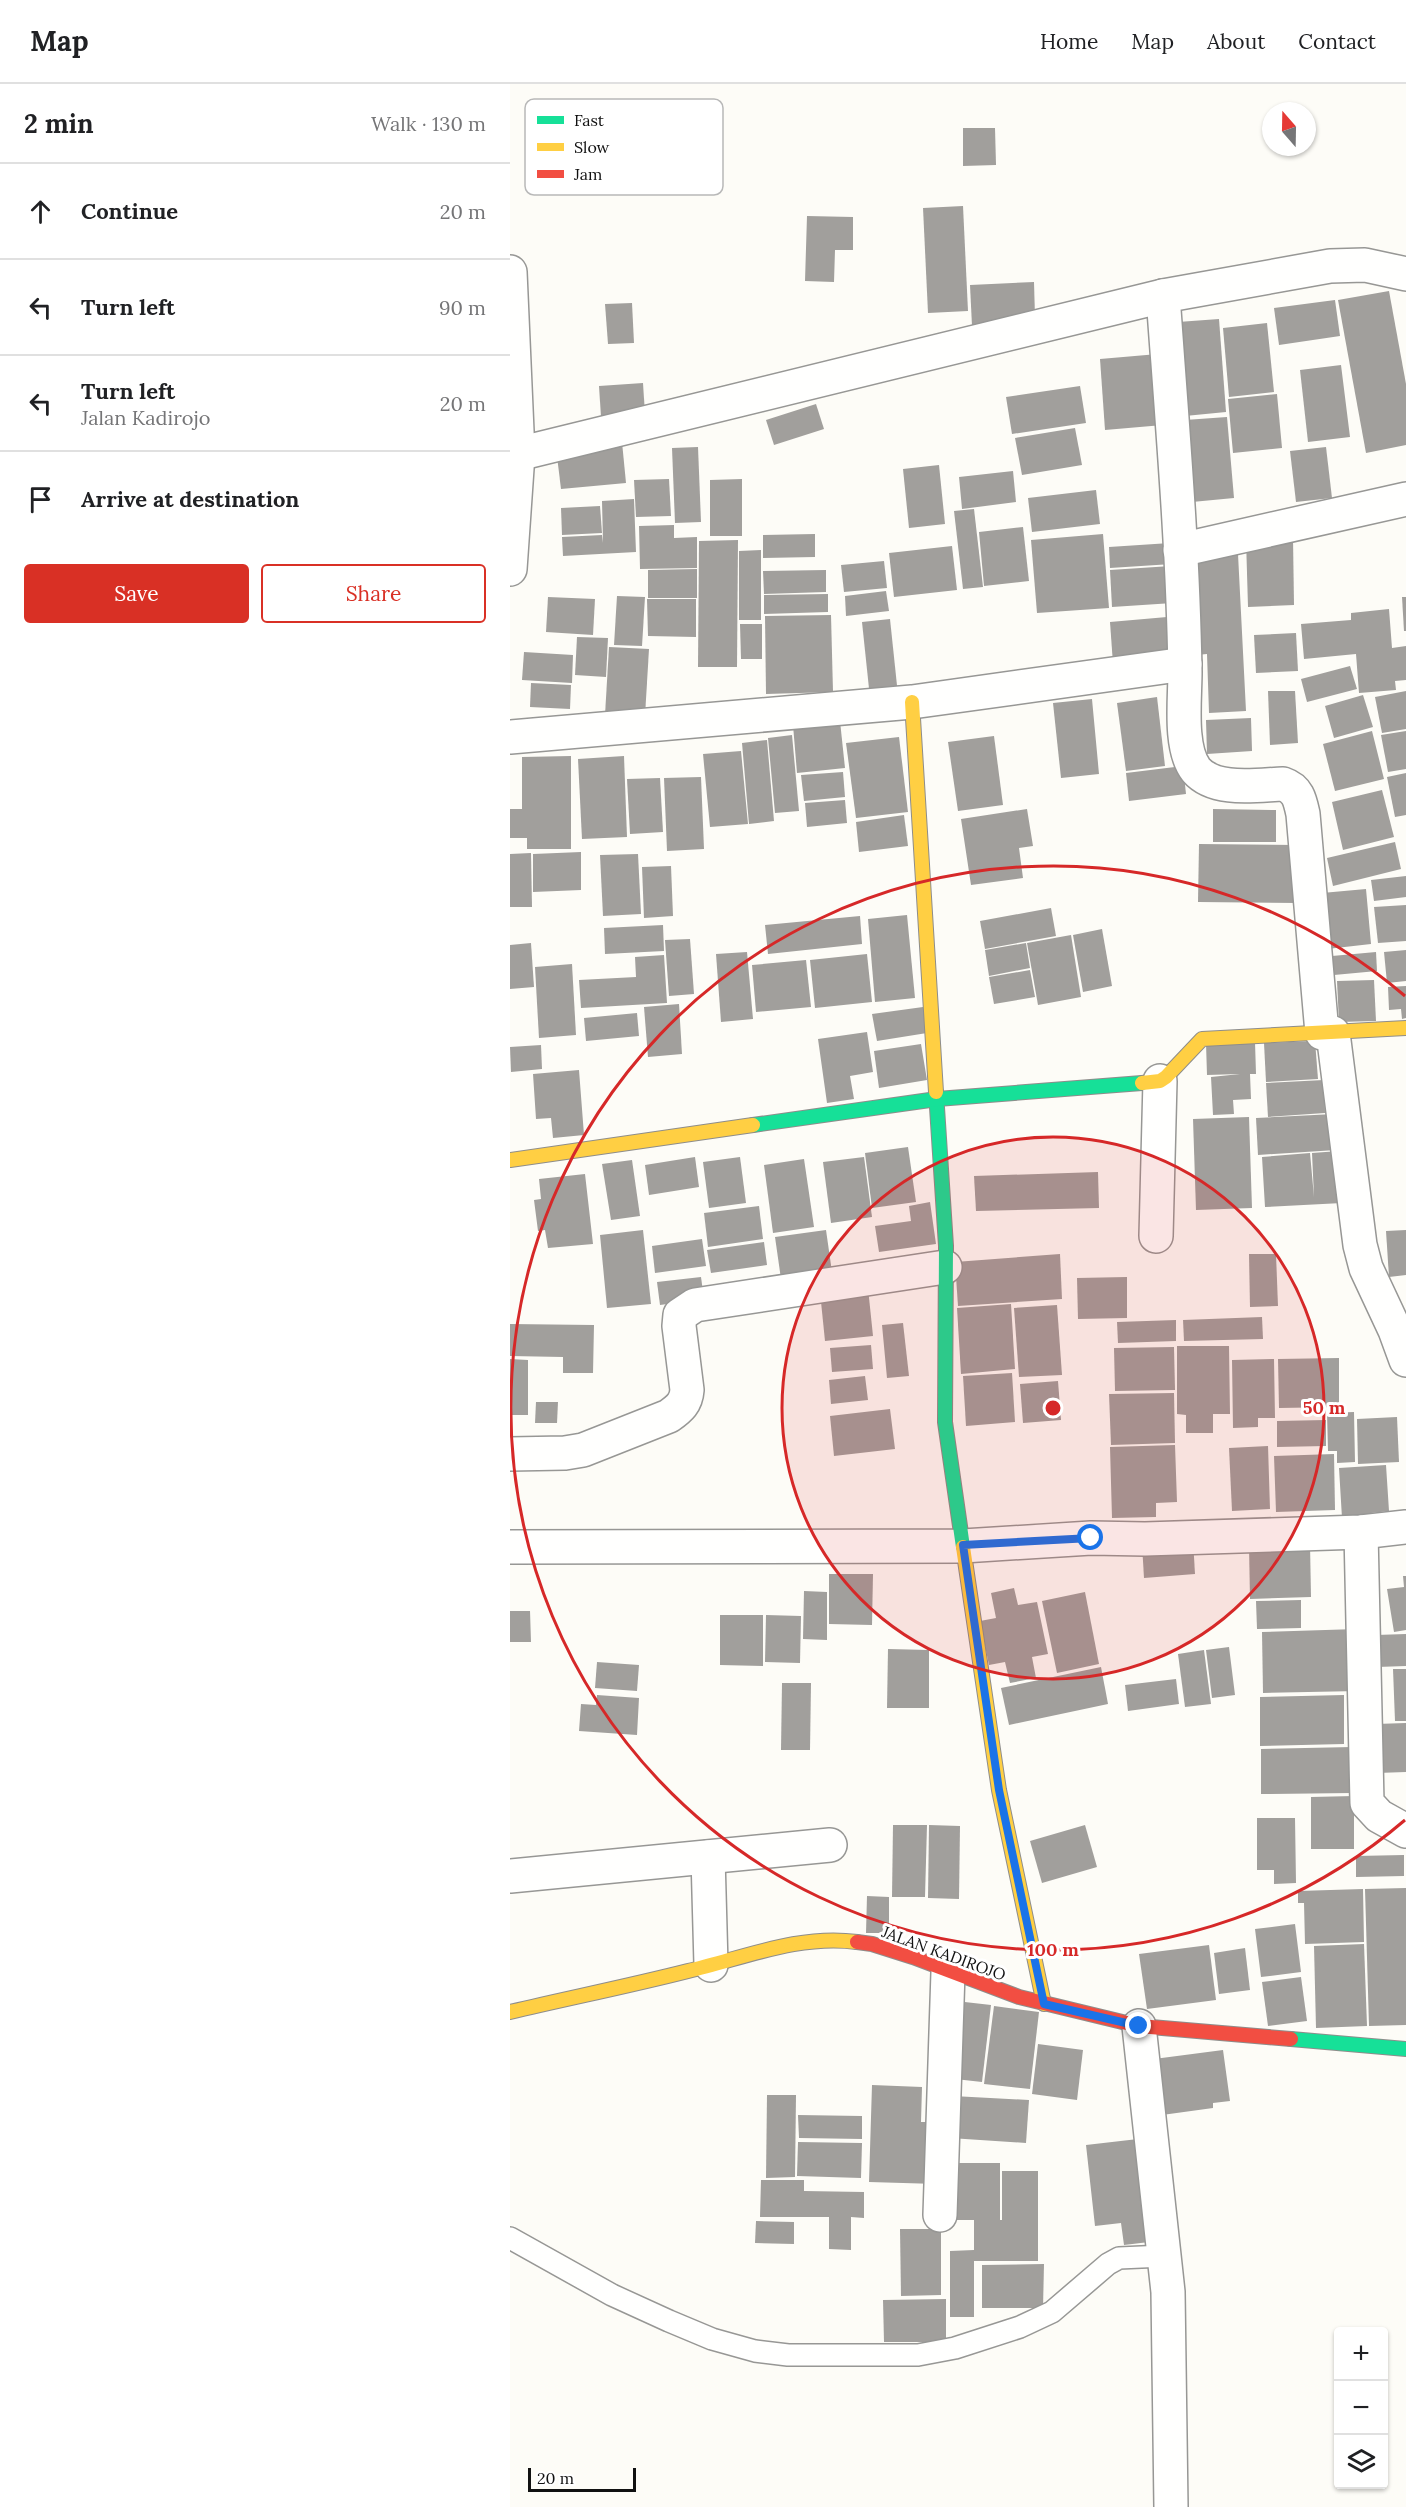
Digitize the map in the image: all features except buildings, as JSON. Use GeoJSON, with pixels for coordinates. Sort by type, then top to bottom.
{"type":"FeatureCollection","features":[{"type":"Feature","properties":{"kind":"street"},"geometry":{"type":"LineString","coordinates":[[518,454],[1163,296],[1330,266],[1365,265],[1406,274]]}},
{"type":"Feature","properties":{"kind":"street"},"geometry":{"type":"LineString","coordinates":[[510,272],[518,454],[510,569]]}},
{"type":"Feature","properties":{"kind":"street"},"geometry":{"type":"LineString","coordinates":[[1163,296],[1180,550],[1186,745],[1190,761],[1198,772],[1210,780],[1225,784],[1283,784],[1298,795],[1303,814],[1328,1033],[1360,1245],[1370,1278],[1395,1330],[1406,1360]]}},
{"type":"Feature","properties":{"kind":"street"},"geometry":{"type":"LineString","coordinates":[[1180,550],[1406,499]]}},
{"type":"Feature","properties":{"kind":"street"},"geometry":{"type":"LineString","coordinates":[[510,737],[912,702],[1185,664]]}},
{"type":"Feature","properties":{"kind":"street"},"geometry":{"type":"LineString","coordinates":[[912,702],[945,1267],[945,1422],[999,1790],[1044,2004]]}},
{"type":"Feature","properties":{"kind":"street"},"geometry":{"type":"LineString","coordinates":[[510,1160],[936,1099],[1087,1089],[1160,1081],[1168,1076],[1194,1044],[1202,1039],[1406,1028]]}},
{"type":"Feature","properties":{"kind":"street"},"geometry":{"type":"LineString","coordinates":[[1156,1236],[1160,1081]]}},
{"type":"Feature","properties":{"kind":"street"},"geometry":{"type":"LineString","coordinates":[[510,1455],[583,1450],[669,1416],[681,1407],[687,1390],[679,1326],[680,1315],[695,1305],[945,1267]]}},
{"type":"Feature","properties":{"kind":"street"},"geometry":{"type":"LineString","coordinates":[[510,1547],[963,1545],[1091,1538],[1145,1539],[1361,1532],[1406,1527]]}},
{"type":"Feature","properties":{"kind":"street"},"geometry":{"type":"LineString","coordinates":[[1361,1532],[1367,1803],[1379,1816],[1406,1831]]}},
{"type":"Feature","properties":{"kind":"street"},"geometry":{"type":"LineString","coordinates":[[510,1876],[830,1845]]}},
{"type":"Feature","properties":{"kind":"street"},"geometry":{"type":"LineString","coordinates":[[708,1857],[711,1965]]}},
{"type":"Feature","properties":{"kind":"street","name":"JALAN KADIROJO"},"geometry":{"type":"LineString","coordinates":[[510,2012],[813,1940],[843,1940],[872,1944],[903,1953],[948,1972],[1019,1997],[1139,2026],[1406,2049]]}},
{"type":"Feature","properties":{"kind":"street"},"geometry":{"type":"LineString","coordinates":[[940,2215],[948,1972]]}},
{"type":"Feature","properties":{"kind":"street"},"geometry":{"type":"LineString","coordinates":[[1139,2026],[1168,2292],[1171,2507]]}},
{"type":"Feature","properties":{"kind":"lane"},"geometry":{"type":"LineString","coordinates":[[510,2238],[612,2295],[669,2321],[712,2339],[755,2351],[788,2355],[918,2355],[955,2348],[1020,2327],[1052,2312],[1108,2264],[1119,2258],[1164,2256]]}},
{"type":"Feature","properties":{"kind":"traffic: fast"},"geometry":{"type":"LineString","coordinates":[[753,1125],[937,1099],[1142,1083]]}},
{"type":"Feature","properties":{"kind":"traffic: fast"},"geometry":{"type":"LineString","coordinates":[[936,1092],[946,1246],[945,1422],[963,1547]]}},
{"type":"Feature","properties":{"kind":"traffic: fast"},"geometry":{"type":"LineString","coordinates":[[1291,2039],[1406,2049]]}},
{"type":"Feature","properties":{"kind":"traffic: slow"},"geometry":{"type":"LineString","coordinates":[[912,702],[936,1092]]}},
{"type":"Feature","properties":{"kind":"traffic: slow"},"geometry":{"type":"LineString","coordinates":[[1142,1083],[1160,1081],[1166,1077],[1202,1039],[1406,1028]]}},
{"type":"Feature","properties":{"kind":"traffic: slow"},"geometry":{"type":"LineString","coordinates":[[510,1160],[753,1125]]}},
{"type":"Feature","properties":{"kind":"traffic: slow"},"geometry":{"type":"LineString","coordinates":[[963,1547],[999,1790],[1044,2004]]}},
{"type":"Feature","properties":{"kind":"traffic: slow"},"geometry":{"type":"LineString","coordinates":[[510,2012],[793,1944],[835,1940],[857,1942]]}},
{"type":"Feature","properties":{"kind":"traffic: jam"},"geometry":{"type":"LineString","coordinates":[[857,1942],[872,1944],[913,1957],[1019,1997],[1139,2026],[1291,2039]]}},
{"type":"Feature","properties":{"kind":"route"},"geometry":{"type":"LineString","coordinates":[[1091,1538],[963,1545],[999,1790],[1044,2004],[1139,2026]]}}]}
